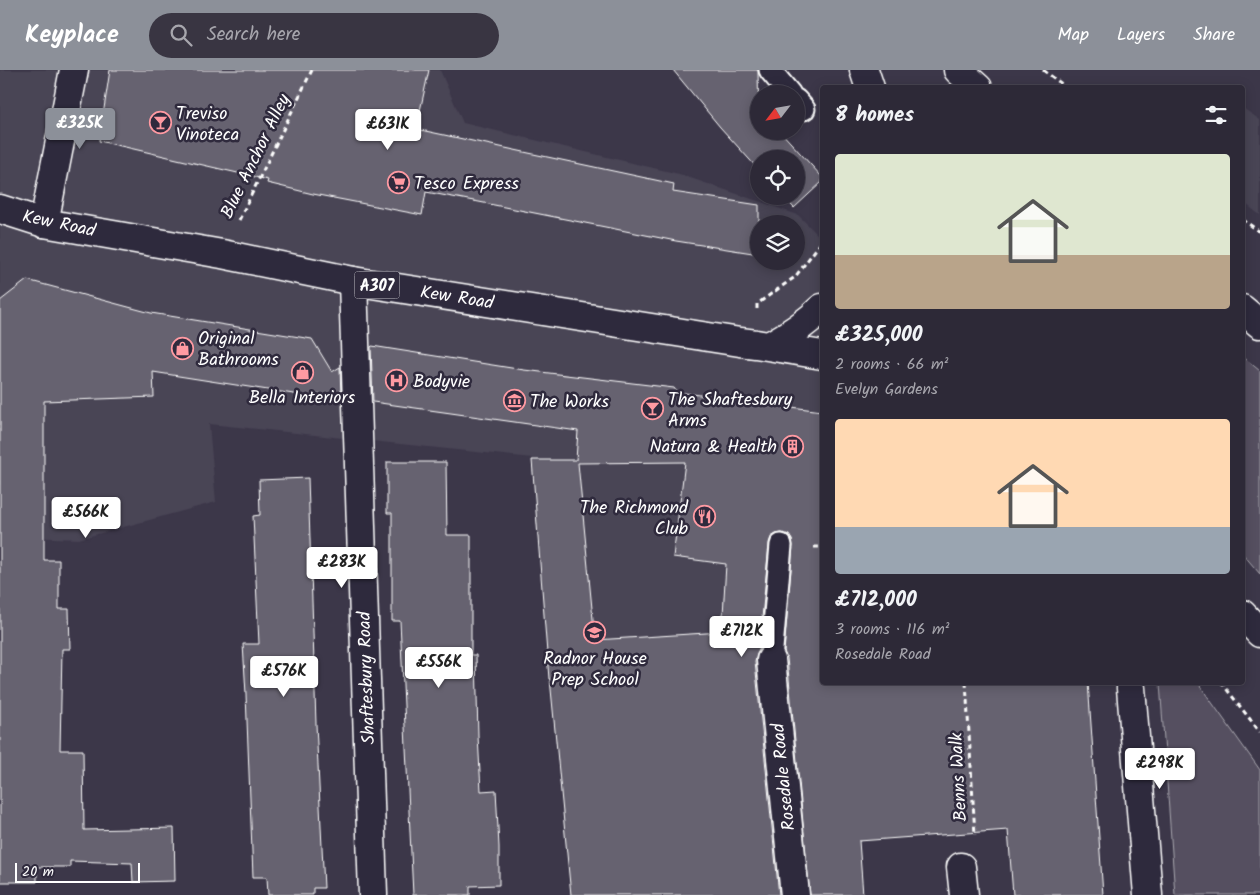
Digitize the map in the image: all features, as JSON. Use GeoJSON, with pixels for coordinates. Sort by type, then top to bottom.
{"type":"FeatureCollection","features":[{"type":"Feature","properties":{"kind":"main road"},"geometry":{"type":"LineString","coordinates":[[44,222],[74,70]]}},
{"type":"Feature","properties":{"kind":"main road"},"geometry":{"type":"LineString","coordinates":[[864,70],[869,85]]}},
{"type":"Feature","properties":{"kind":"main road"},"geometry":{"type":"LineString","coordinates":[[958,70],[975,85]]}},
{"type":"Feature","properties":{"kind":"main road","name":"Kew Road"},"geometry":{"type":"LineString","coordinates":[[0,209],[44,222],[222,254],[353,281],[820,355]]}},
{"type":"Feature","properties":{"kind":"main road","name":"Shaftesbury Road"},"geometry":{"type":"LineString","coordinates":[[353,281],[373,895]]}},
{"type":"Feature","properties":{"kind":"main road"},"geometry":{"type":"LineString","coordinates":[[769,346],[792,333],[820,310]]}},
{"type":"Feature","properties":{"kind":"main road"},"geometry":{"type":"LineString","coordinates":[[1245,312],[1260,324]]}},
{"type":"Feature","properties":{"kind":"main road"},"geometry":{"type":"LineString","coordinates":[[1245,617],[1260,633]]}},
{"type":"Feature","properties":{"kind":"main road","name":"Rosedale Road"},"geometry":{"type":"LineString","coordinates":[[770,660],[795,895]]}},
{"type":"Feature","properties":{"kind":"main road"},"geometry":{"type":"LineString","coordinates":[[1131,688],[1148,895]]}},
{"type":"Feature","properties":{"kind":"main road"},"geometry":{"type":"LineString","coordinates":[[961,867],[964,895]]}},
{"type":"Feature","properties":{"kind":"lane"},"geometry":{"type":"LineString","coordinates":[[770,70],[783,85]]}},
{"type":"Feature","properties":{"kind":"lane"},"geometry":{"type":"LineString","coordinates":[[770,660],[781,544]]}},
{"type":"Feature","properties":{"kind":"path","name":"Blue Anchor Alley"},"geometry":{"type":"LineString","coordinates":[[222,254],[312,70]]}},
{"type":"Feature","properties":{"kind":"path"},"geometry":{"type":"LineString","coordinates":[[1043,70],[1063,85]]}},
{"type":"Feature","properties":{"kind":"path"},"geometry":{"type":"LineString","coordinates":[[1245,221],[1260,232]]}},
{"type":"Feature","properties":{"kind":"path"},"geometry":{"type":"LineString","coordinates":[[795,277],[820,244]]}},
{"type":"Feature","properties":{"kind":"path","name":"Benns Walk"},"geometry":{"type":"LineString","coordinates":[[961,867],[975,843],[966,685]]}},
{"type":"Feature","properties":{"kind":"path"},"geometry":{"type":"LineString","coordinates":[[1224,685],[1260,732]]}},
{"type":"Feature","properties":{"kind":"shaded area"},"geometry":{"type":"Polygon","coordinates":[[[0,70],[440,70],[463,123],[679,174],[750,198],[750,205],[769,205],[798,215],[750,215],[750,270],[805,270],[805,222],[820,237],[820,495],[772,489],[767,534],[767,569],[726,567],[722,632],[644,637],[571,895],[545,630],[532,458],[209,424],[216,502],[79,539],[0,536],[0,70]]]}},
{"type":"Feature","properties":{"kind":"shaded area"},"geometry":{"type":"Polygon","coordinates":[[[1245,109],[1260,120],[1260,215],[1245,204],[1245,109]]]}},
{"type":"Feature","properties":{"kind":"shaded area"},"geometry":{"type":"Polygon","coordinates":[[[1245,358],[1260,371],[1260,574],[1245,556],[1245,358]]]}},
{"type":"Feature","properties":{"kind":"shaded area"},"geometry":{"type":"Polygon","coordinates":[[[1160,685],[1199,685],[1260,770],[1260,895],[1175,895],[1160,685]]]}},
{"type":"Feature","properties":{"kind":"building"},"geometry":{"type":"Polygon","coordinates":[[[110,70],[429,70],[416,129],[674,184],[673,192],[759,205],[759,215],[750,215],[750,253],[676,241],[426,192],[422,215],[313,194],[267,183],[268,180],[99,141],[110,70]]]}},
{"type":"Feature","properties":{"kind":"building"},"geometry":{"type":"Polygon","coordinates":[[[673,70],[758,70],[758,85],[750,85],[750,140],[788,140],[797,150],[750,150],[750,160],[673,70]]]}},
{"type":"Feature","properties":{"kind":"building"},"geometry":{"type":"Polygon","coordinates":[[[805,158],[820,175],[820,184],[805,198],[805,158]]]}},
{"type":"Feature","properties":{"kind":"building"},"geometry":{"type":"Polygon","coordinates":[[[27,280],[151,313],[312,339],[332,372],[340,367],[341,398],[319,394],[319,398],[153,372],[154,397],[44,401],[44,560],[59,560],[59,609],[69,609],[70,649],[62,649],[60,750],[83,750],[84,830],[174,828],[175,881],[133,882],[132,863],[70,861],[70,867],[37,867],[37,882],[0,882],[0,301],[27,280]]]}},
{"type":"Feature","properties":{"kind":"building"},"geometry":{"type":"Polygon","coordinates":[[[372,346],[524,370],[674,388],[677,392],[820,411],[820,685],[1088,685],[1103,895],[1013,895],[1008,830],[859,841],[863,895],[810,895],[787,658],[784,652],[793,546],[789,535],[782,533],[771,537],[769,544],[759,650],[755,662],[779,895],[571,895],[549,679],[532,460],[576,460],[578,431],[373,402],[372,346]],[[685,462],[578,463],[595,640],[722,632],[726,564],[673,557],[685,462]]]}},
{"type":"Feature","properties":{"kind":"building"},"geometry":{"type":"Polygon","coordinates":[[[387,462],[446,462],[447,535],[471,535],[471,655],[476,655],[481,791],[496,790],[499,885],[470,886],[470,895],[413,895],[400,621],[392,621],[392,513],[387,513],[387,462]]]}},
{"type":"Feature","properties":{"kind":"building"},"geometry":{"type":"Polygon","coordinates":[[[308,478],[316,724],[324,888],[313,888],[313,895],[268,895],[267,877],[253,877],[243,644],[259,644],[253,516],[260,515],[259,480],[308,478]]]}},
{"type":"Feature","properties":{"kind":"place","name":"Treviso Vinoteca"},"geometry":{"type":"Point","coordinates":[160,123]}},
{"type":"Feature","properties":{"kind":"place","name":"Tesco Express"},"geometry":{"type":"Point","coordinates":[398,183]}},
{"type":"Feature","properties":{"kind":"place","name":"Original Bathrooms"},"geometry":{"type":"Point","coordinates":[182,348]}},
{"type":"Feature","properties":{"kind":"place","name":"Bella Interiors"},"geometry":{"type":"Point","coordinates":[302,372]}},
{"type":"Feature","properties":{"kind":"place","name":"Bodyvie"},"geometry":{"type":"Point","coordinates":[397,381]}},
{"type":"Feature","properties":{"kind":"place","name":"The Works"},"geometry":{"type":"Point","coordinates":[514,401]}},
{"type":"Feature","properties":{"kind":"place","name":"The Shaftesbury Arms"},"geometry":{"type":"Point","coordinates":[652,409]}},
{"type":"Feature","properties":{"kind":"place","name":"Natura & Health"},"geometry":{"type":"Point","coordinates":[793,446]}},
{"type":"Feature","properties":{"kind":"place","name":"The Richmond Club"},"geometry":{"type":"Point","coordinates":[704,517]}},
{"type":"Feature","properties":{"kind":"place","name":"Radnor House Prep School"},"geometry":{"type":"Point","coordinates":[595,633]}}]}
